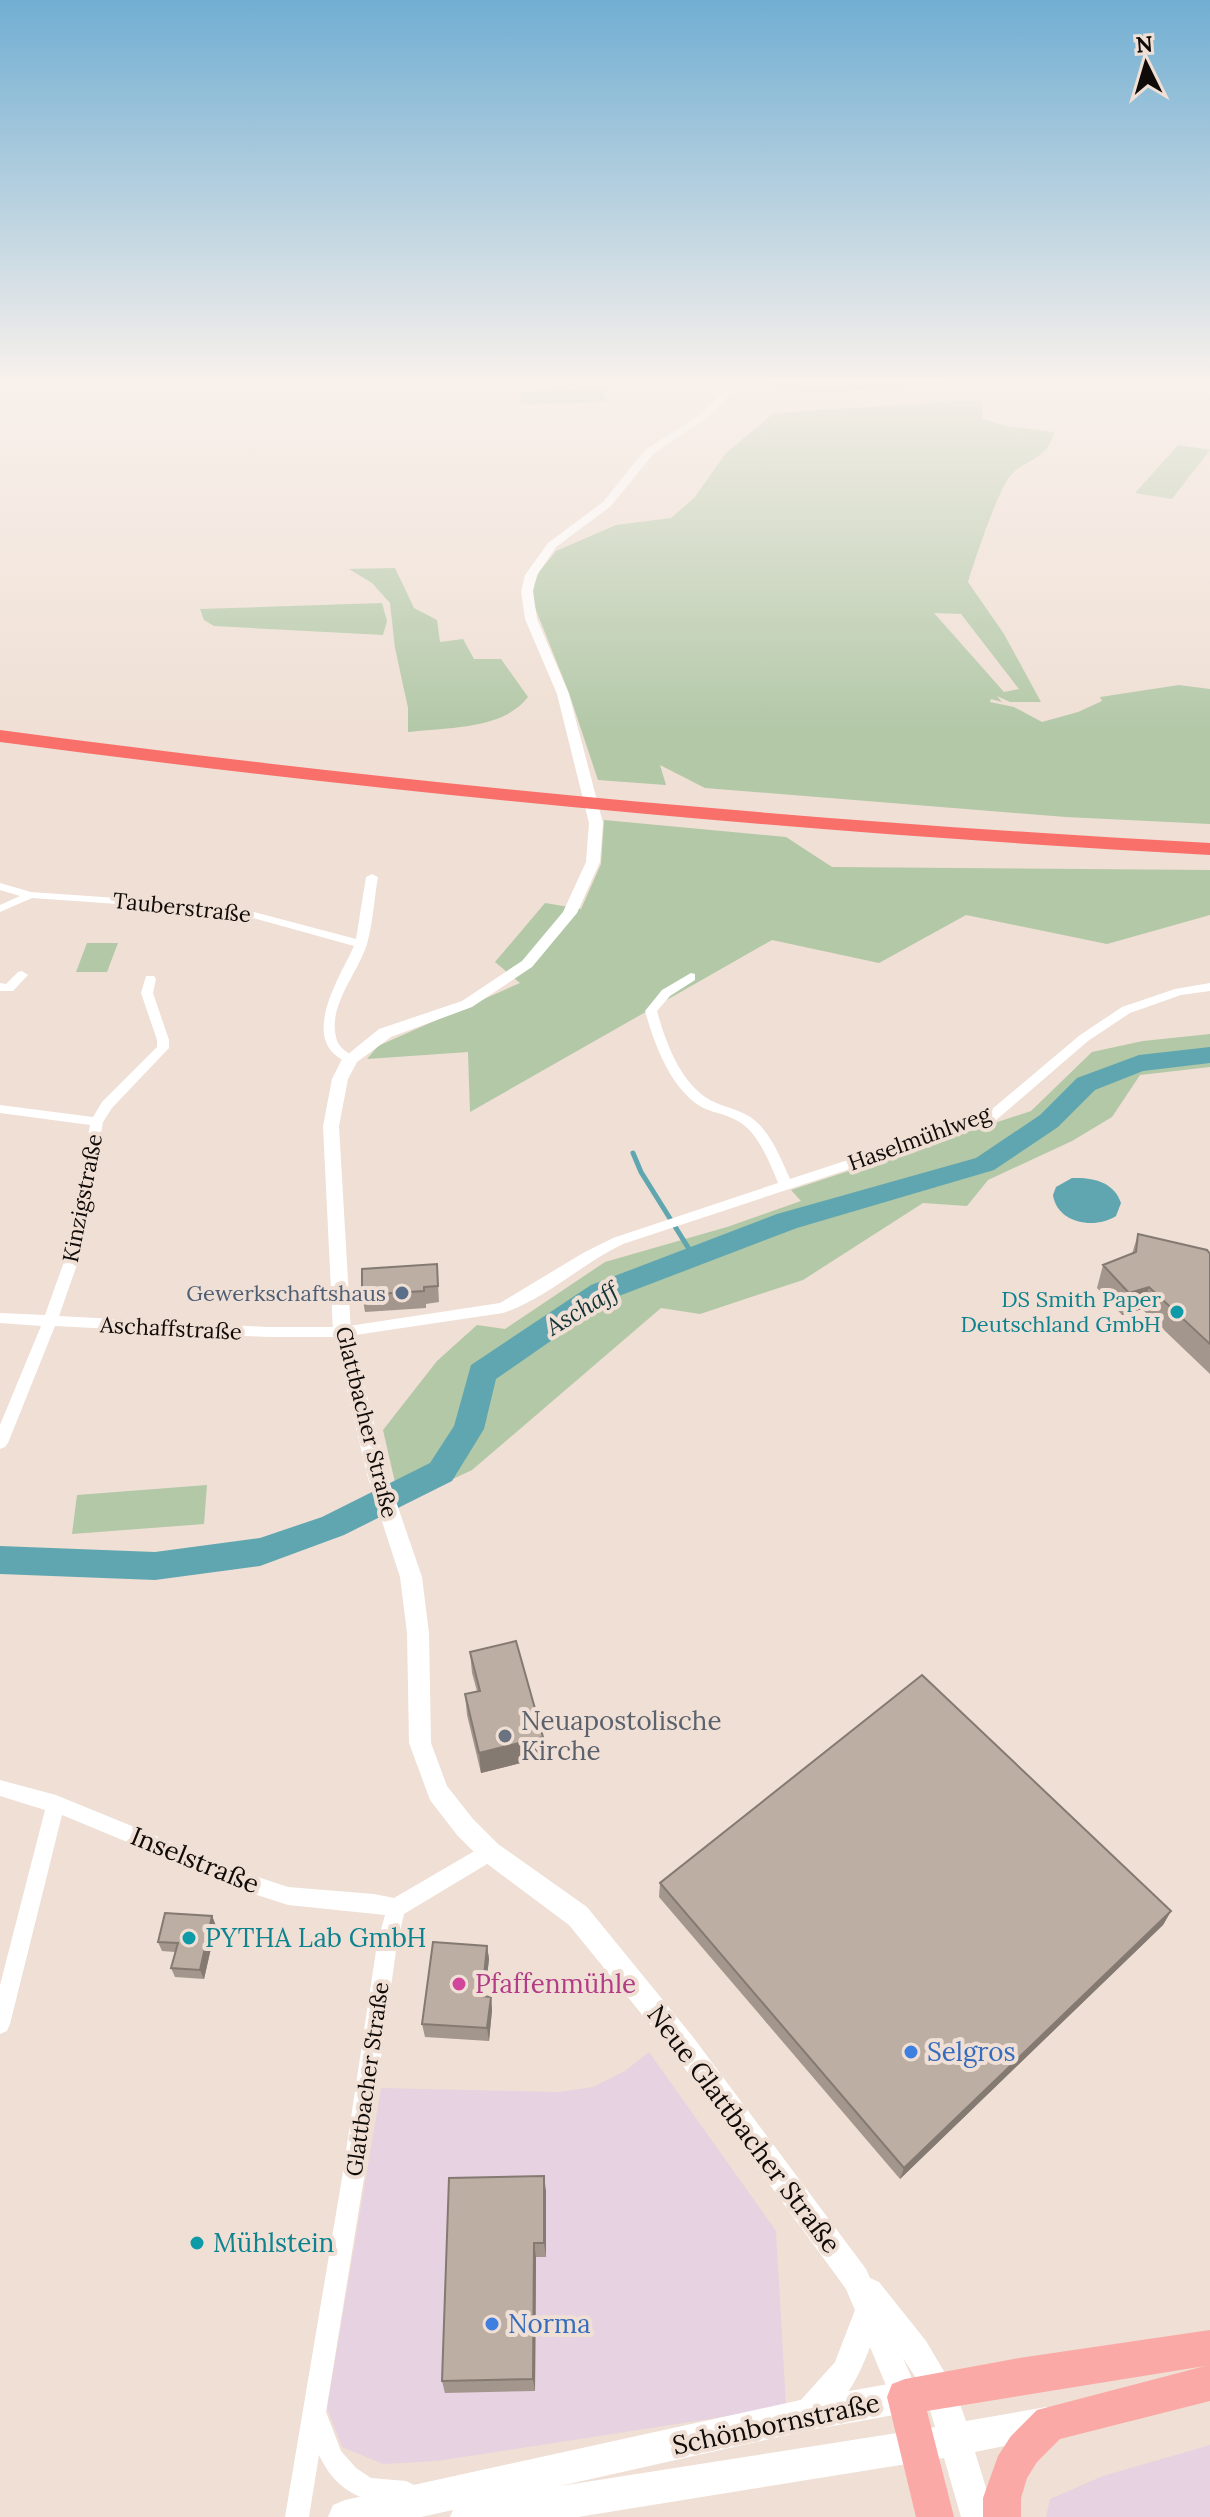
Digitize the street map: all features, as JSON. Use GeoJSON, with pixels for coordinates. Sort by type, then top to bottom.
{"type":"FeatureCollection","features":[{"type":"Feature","properties":{"kind":"highway"},"geometry":{"type":"LineString","coordinates":[[0,723],[374,767],[528,789],[1210,849]]}},
{"type":"Feature","properties":{"kind":"highway"},"geometry":{"type":"LineString","coordinates":[[0,736],[386,783],[528,789]]}},
{"type":"Feature","properties":{"kind":"highway"},"geometry":{"type":"LineString","coordinates":[[743,810],[1210,833]]}},
{"type":"Feature","properties":{"kind":"main road","name":"Schönbornstraße"},"geometry":{"type":"LineString","coordinates":[[345,2517],[805,2415],[1210,2348]]}},
{"type":"Feature","properties":{"kind":"main road","name":"Schönbornstraße"},"geometry":{"type":"LineString","coordinates":[[467,2517],[1050,2423],[1210,2383]]}},
{"type":"Feature","properties":{"kind":"main road"},"geometry":{"type":"LineString","coordinates":[[922,2394],[956,2438],[978,2517]]}},
{"type":"Feature","properties":{"kind":"main road"},"geometry":{"type":"LineString","coordinates":[[922,2394],[919,2446],[935,2517]]}},
{"type":"Feature","properties":{"kind":"main road"},"geometry":{"type":"LineString","coordinates":[[1002,2517],[1002,2498],[1011,2469],[1024,2449],[1050,2423]]}},
{"type":"Feature","properties":{"kind":"street"},"geometry":{"type":"LineString","coordinates":[[372,877],[361,944],[329,1019],[328,1036],[333,1047],[350,1059],[385,1033],[467,1004],[493,989],[527,964],[570,913],[593,862],[596,823],[563,694],[531,619],[527,591],[531,575],[552,545],[612,497]]}},
{"type":"Feature","properties":{"kind":"street","name":"Tauberstraße"},"geometry":{"type":"LineString","coordinates":[[0,886],[30,895],[231,909],[361,944]]}},
{"type":"Feature","properties":{"kind":"street"},"geometry":{"type":"LineString","coordinates":[[0,909],[30,895]]}},
{"type":"Feature","properties":{"kind":"street"},"geometry":{"type":"LineString","coordinates":[[0,987],[9,988],[22,975]]}},
{"type":"Feature","properties":{"kind":"street"},"geometry":{"type":"LineString","coordinates":[[691,977],[666,993],[651,1011],[664,1050],[692,1095],[707,1105],[746,1119],[772,1154],[785,1184]]}},
{"type":"Feature","properties":{"kind":"street"},"geometry":{"type":"LineString","coordinates":[[97,1122],[107,1105],[163,1048],[147,993],[150,979]]}},
{"type":"Feature","properties":{"kind":"street","name":"Haselmühlweg"},"geometry":{"type":"LineString","coordinates":[[342,1332],[503,1308],[527,1298],[597,1250],[785,1184],[990,1118],[1084,1038],[1126,1010],[1179,992],[1210,987]]}},
{"type":"Feature","properties":{"kind":"street","name":"Glattbacher Straße"},"geometry":{"type":"LineString","coordinates":[[350,1059],[331,1110],[342,1332],[378,1478],[411,1577],[418,1633],[420,1743],[438,1792],[465,1827],[490,1852]]}},
{"type":"Feature","properties":{"kind":"street","name":"Kinzigstraße"},"geometry":{"type":"LineString","coordinates":[[0,1109],[97,1122],[72,1259],[50,1322],[0,1443]]}},
{"type":"Feature","properties":{"kind":"street","name":"Aschaffstraße"},"geometry":{"type":"LineString","coordinates":[[0,1318],[267,1332],[342,1332]]}},
{"type":"Feature","properties":{"kind":"street","name":"Inselstraße"},"geometry":{"type":"LineString","coordinates":[[0,1788],[56,1804],[248,1883],[288,1896],[374,1903],[396,1908]]}},
{"type":"Feature","properties":{"kind":"street"},"geometry":{"type":"LineString","coordinates":[[0,2024],[56,1804]]}},
{"type":"Feature","properties":{"kind":"street"},"geometry":{"type":"LineString","coordinates":[[396,1908],[490,1852]]}},
{"type":"Feature","properties":{"kind":"street","name":"Neue Glattbacher Straße"},"geometry":{"type":"LineString","coordinates":[[490,1852],[578,1916],[722,2096],[856,2279],[916,2351],[922,2394]]}},
{"type":"Feature","properties":{"kind":"street","name":"Glattbacher Straße"},"geometry":{"type":"LineString","coordinates":[[297,2517],[353,2178],[387,1944],[396,1908]]}},
{"type":"Feature","properties":{"kind":"street","name":"Neue Glattbacher Straße"},"geometry":{"type":"LineString","coordinates":[[856,2279],[922,2394]]}},
{"type":"Feature","properties":{"kind":"street"},"geometry":{"type":"LineString","coordinates":[[805,2415],[846,2372],[870,2308]]}},
{"type":"Feature","properties":{"kind":"street"},"geometry":{"type":"LineString","coordinates":[[315,2412],[329,2455],[364,2488],[432,2496]]}},
{"type":"Feature","properties":{"kind":"shaded area"},"geometry":{"type":"Polygon","coordinates":[[[649,2052],[776,2231],[786,2407],[437,2461],[383,2464],[342,2447],[327,2408],[381,2088],[559,2092],[593,2087],[625,2071],[649,2052]]]}},
{"type":"Feature","properties":{"kind":"shaded area"},"geometry":{"type":"Polygon","coordinates":[[[1210,2445],[1210,2517],[1046,2517],[1050,2499],[1103,2476],[1210,2445]]]}},
{"type":"Feature","properties":{"kind":"green space"},"geometry":{"type":"Polygon","coordinates":[[[999,497],[968,582],[1004,634],[1041,702],[1010,702],[997,696],[1002,702],[991,699],[990,702],[1014,707],[1042,722],[1078,712],[1102,701],[1100,697],[1179,685],[1210,689],[1210,824],[1066,817],[705,788],[660,765],[666,785],[598,780],[569,693],[530,595],[539,572],[556,551],[616,525],[671,518],[694,498],[999,497]],[[934,613],[1004,692],[1019,689],[961,614],[934,613]]]}},
{"type":"Feature","properties":{"kind":"green space"},"geometry":{"type":"Polygon","coordinates":[[[395,568],[414,608],[437,620],[440,642],[463,639],[474,659],[501,659],[528,697],[517,708],[504,716],[473,725],[408,732],[408,708],[395,648],[390,603],[372,583],[349,569],[395,568]]]}},
{"type":"Feature","properties":{"kind":"green space"},"geometry":{"type":"Polygon","coordinates":[[[382,603],[387,621],[383,635],[214,626],[204,620],[200,609],[382,603]]]}},
{"type":"Feature","properties":{"kind":"green space"},"geometry":{"type":"Polygon","coordinates":[[[604,820],[786,837],[832,867],[1210,870],[1210,915],[1107,944],[966,915],[879,963],[772,940],[470,1112],[468,1052],[367,1059],[378,1046],[520,983],[495,962],[545,903],[581,909],[601,864],[604,820]]]}},
{"type":"Feature","properties":{"kind":"green space"},"geometry":{"type":"Polygon","coordinates":[[[87,943],[118,943],[107,972],[76,972],[87,943]]]}},
{"type":"Feature","properties":{"kind":"green space"},"geometry":{"type":"Polygon","coordinates":[[[1210,1034],[1210,1067],[1140,1075],[1112,1117],[1072,1141],[988,1180],[967,1206],[923,1203],[803,1280],[700,1314],[661,1308],[472,1470],[400,1504],[383,1430],[437,1361],[477,1325],[505,1329],[605,1262],[727,1227],[801,1201],[791,1190],[1031,1111],[1092,1052],[1143,1041],[1210,1034]]]}},
{"type":"Feature","properties":{"kind":"green space"},"geometry":{"type":"Polygon","coordinates":[[[207,1485],[204,1524],[72,1534],[77,1495],[207,1485]]]}},
{"type":"Feature","properties":{"kind":"water"},"geometry":{"type":"Polygon","coordinates":[[[1072,1178],[1102,1182],[1113,1190],[1121,1203],[1116,1216],[1087,1223],[1069,1218],[1061,1212],[1053,1195],[1056,1187],[1072,1178]]]}},
{"type":"Feature","properties":{"kind":"building"},"geometry":{"type":"Polygon","coordinates":[[[1138,1234],[1207,1250],[1210,1254],[1210,1344],[1149,1287],[1129,1293],[1103,1265],[1136,1252],[1138,1234]]]}},
{"type":"Feature","properties":{"kind":"building"},"geometry":{"type":"Polygon","coordinates":[[[437,1264],[438,1286],[424,1287],[424,1291],[362,1295],[362,1269],[437,1264]]]}},
{"type":"Feature","properties":{"kind":"building","name":"Neuapostolische Kirche"},"geometry":{"type":"Polygon","coordinates":[[[516,1641],[543,1737],[479,1753],[465,1694],[480,1691],[470,1652],[516,1641]]]}},
{"type":"Feature","properties":{"kind":"building","name":"Selgros"},"geometry":{"type":"Polygon","coordinates":[[[922,1675],[1171,1911],[904,2168],[660,1883],[922,1675]]]}},
{"type":"Feature","properties":{"kind":"building","name":"PYTHA Lab GmbH"},"geometry":{"type":"Polygon","coordinates":[[[165,1913],[212,1916],[200,1970],[171,1968],[178,1943],[158,1942],[165,1913]]]}},
{"type":"Feature","properties":{"kind":"building","name":"Pfaffenmühle"},"geometry":{"type":"Polygon","coordinates":[[[433,1942],[487,1946],[482,1996],[491,1997],[487,2028],[422,2024],[433,1942]]]}},
{"type":"Feature","properties":{"kind":"building","name":"Norma"},"geometry":{"type":"Polygon","coordinates":[[[544,2176],[544,2243],[534,2243],[533,2379],[442,2381],[449,2178],[544,2176]]]}},
{"type":"Feature","properties":{"kind":"waterway","name":"Aschaff"},"geometry":{"type":"LineString","coordinates":[[0,1560],[155,1566],[260,1552],[333,1526],[441,1472],[469,1429],[482,1373],[601,1292],[787,1221],[985,1164],[1049,1121],[1086,1084],[1139,1063],[1210,1055]]}},
{"type":"Feature","properties":{"kind":"waterway"},"geometry":{"type":"LineString","coordinates":[[633,1153],[641,1172],[694,1257]]}},
{"type":"Feature","properties":{"kind":"place","name":"Gewerkschaftshaus"},"geometry":{"type":"Point","coordinates":[402,1293]}},
{"type":"Feature","properties":{"kind":"place","name":"DS Smith Paper Deutschland GmbH"},"geometry":{"type":"Point","coordinates":[1177,1312]}},
{"type":"Feature","properties":{"kind":"place","name":"Neuapostolische Kirche"},"geometry":{"type":"Point","coordinates":[505,1736]}},
{"type":"Feature","properties":{"kind":"place","name":"PYTHA Lab GmbH"},"geometry":{"type":"Point","coordinates":[189,1938]}},
{"type":"Feature","properties":{"kind":"place","name":"Pfaffenmühle"},"geometry":{"type":"Point","coordinates":[459,1984]}},
{"type":"Feature","properties":{"kind":"place","name":"Selgros"},"geometry":{"type":"Point","coordinates":[911,2052]}},
{"type":"Feature","properties":{"kind":"place","name":"Mühlstein"},"geometry":{"type":"Point","coordinates":[197,2243]}},
{"type":"Feature","properties":{"kind":"place","name":"Norma"},"geometry":{"type":"Point","coordinates":[492,2324]}}]}
